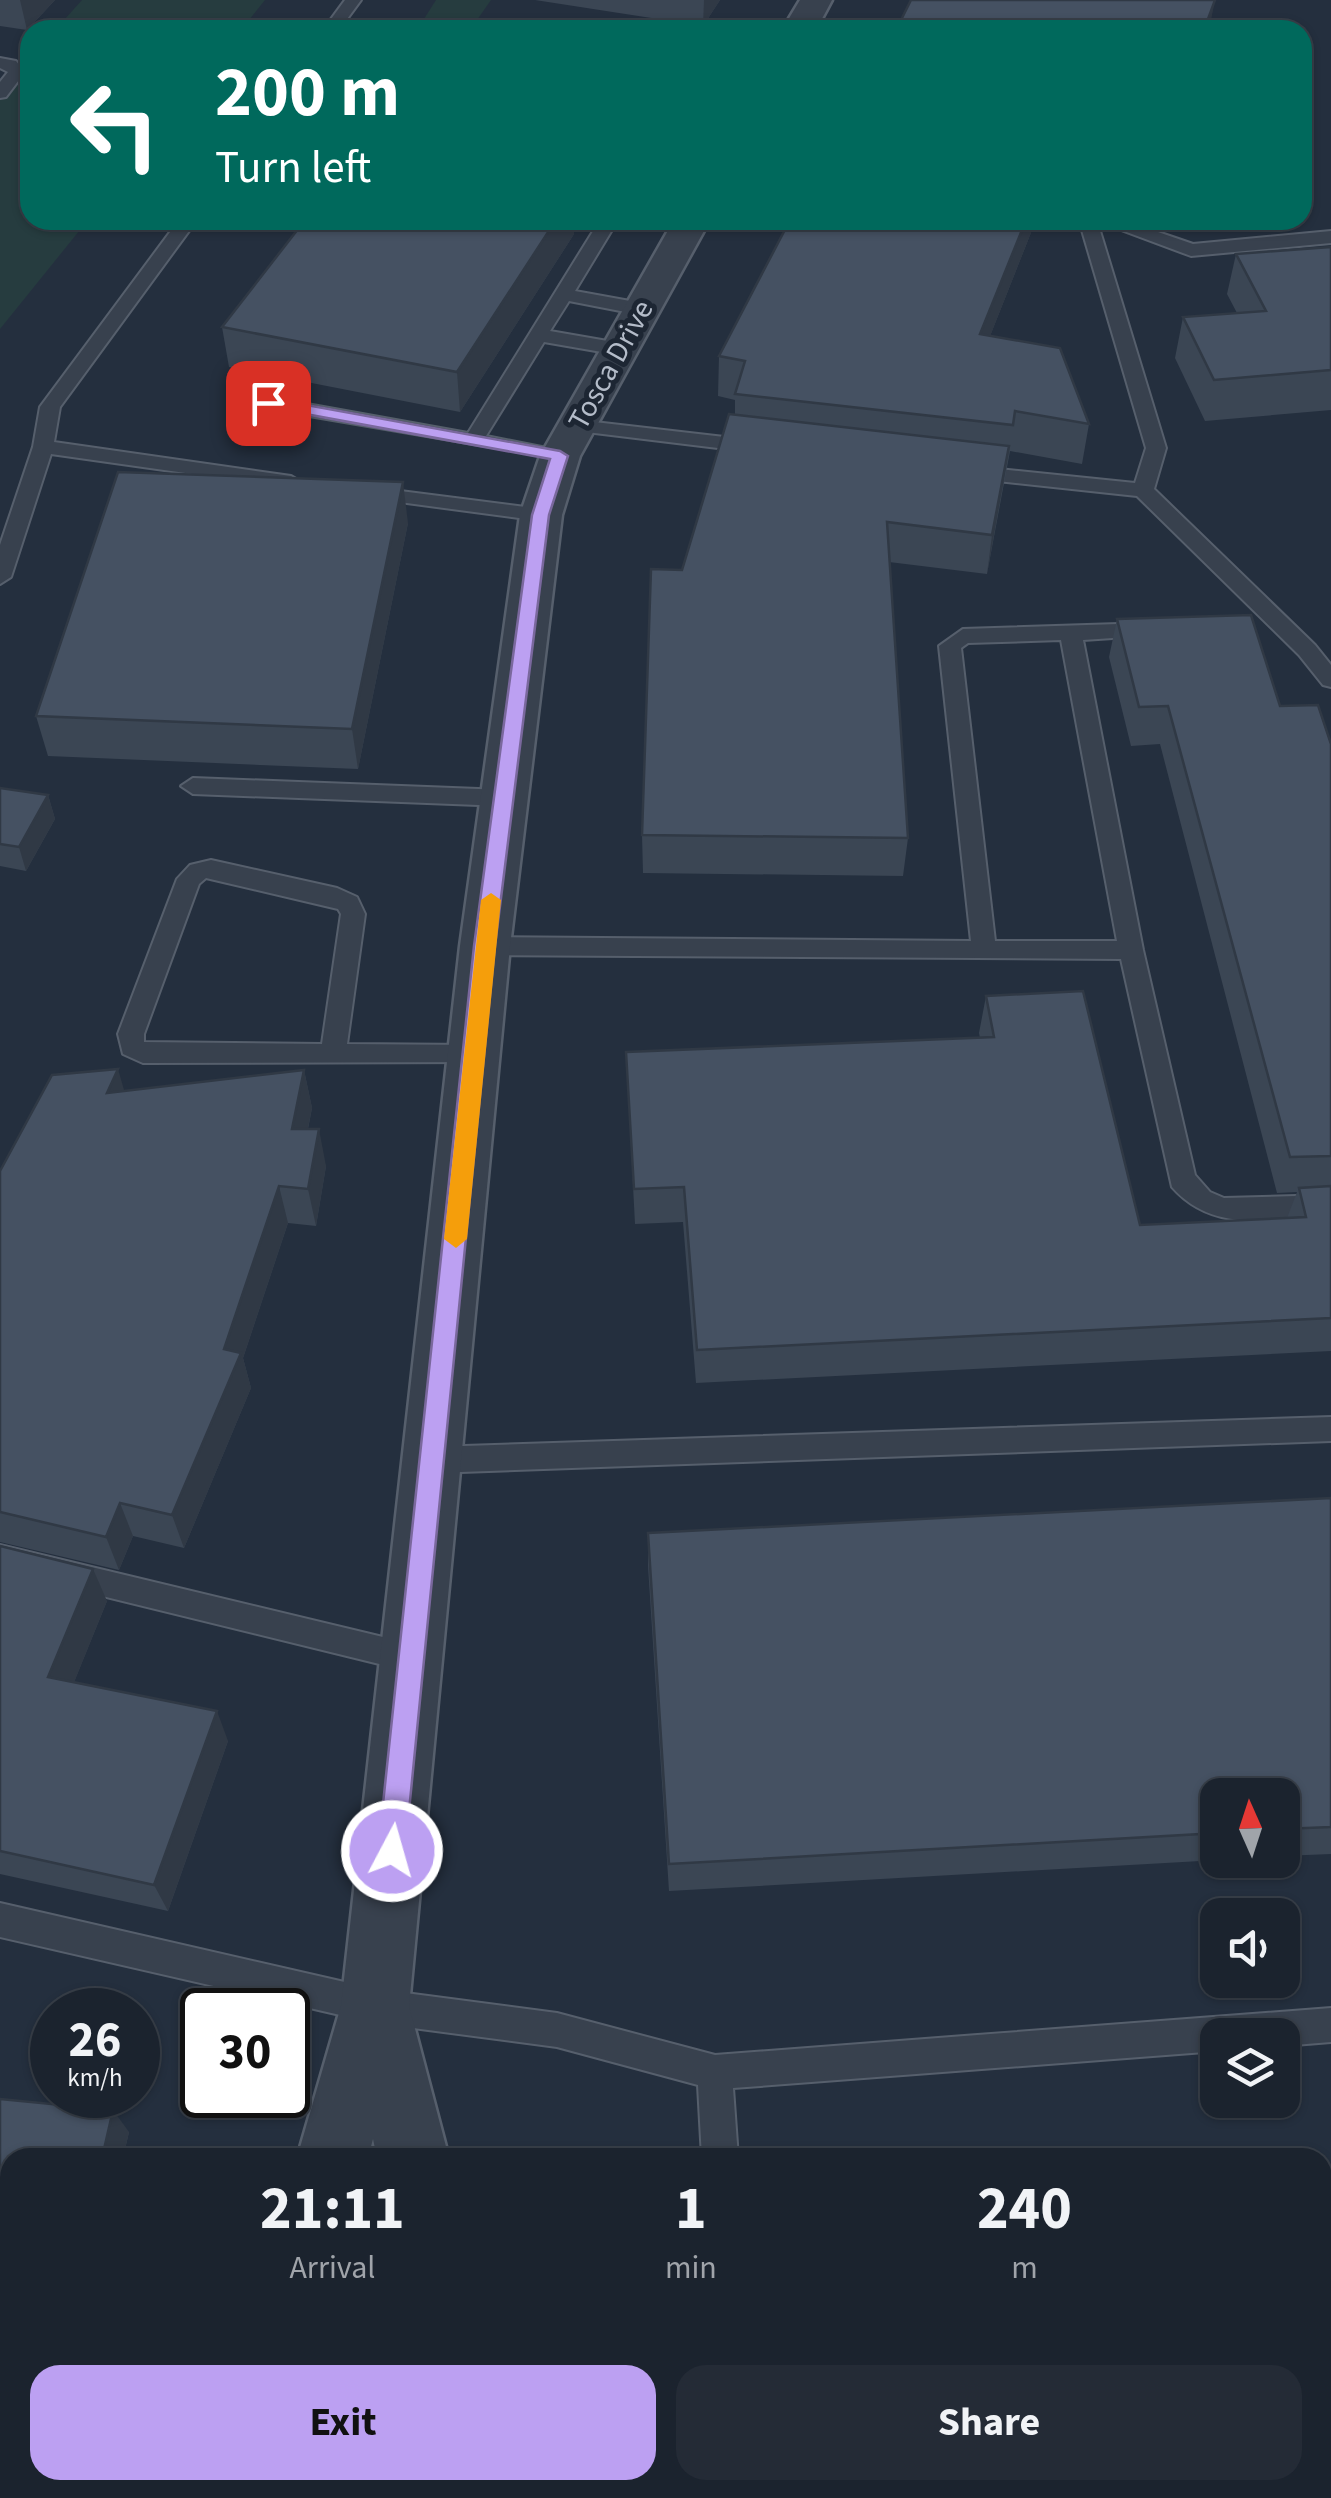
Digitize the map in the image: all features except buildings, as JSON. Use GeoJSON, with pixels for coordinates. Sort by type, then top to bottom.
{"type":"FeatureCollection","features":[{"type":"Feature","properties":{"kind":"street","name":"Tosca Drive"},"geometry":{"type":"LineString","coordinates":[[335,2148],[375,2006],[485,946],[540,515],[568,441],[641,310],[678,230]]}},
{"type":"Feature","properties":{"kind":"street","name":"Tosca Drive"},"geometry":{"type":"LineString","coordinates":[[375,2006],[410,2148]]}},
{"type":"Feature","properties":{"kind":"lane"},"geometry":{"type":"LineString","coordinates":[[0,63],[18,72],[0,93]]}},
{"type":"Feature","properties":{"kind":"lane"},"geometry":{"type":"LineString","coordinates":[[0,577],[42,448],[50,407],[181,230]]}},
{"type":"Feature","properties":{"kind":"lane"},"geometry":{"type":"LineString","coordinates":[[474,440],[604,230]]}},
{"type":"Feature","properties":{"kind":"lane"},"geometry":{"type":"LineString","coordinates":[[1091,230],[1156,448],[1143,490]]}},
{"type":"Feature","properties":{"kind":"lane"},"geometry":{"type":"LineString","coordinates":[[1134,230],[1191,250],[1331,238]]}},
{"type":"Feature","properties":{"kind":"lane"},"geometry":{"type":"LineString","coordinates":[[564,294],[641,310]]}},
{"type":"Feature","properties":{"kind":"lane"},"geometry":{"type":"LineString","coordinates":[[540,334],[619,350]]}},
{"type":"Feature","properties":{"kind":"lane"},"geometry":{"type":"LineString","coordinates":[[268,403],[474,440],[786,450]]}},
{"type":"Feature","properties":{"kind":"lane"},"geometry":{"type":"LineString","coordinates":[[42,448],[317,486]]}},
{"type":"Feature","properties":{"kind":"lane"},"geometry":{"type":"LineString","coordinates":[[958,470],[1143,490],[1282,626],[1331,680]]}},
{"type":"Feature","properties":{"kind":"lane"},"geometry":{"type":"LineString","coordinates":[[356,491],[540,515]]}},
{"type":"Feature","properties":{"kind":"lane"},"geometry":{"type":"LineString","coordinates":[[1244,627],[1282,626]]}},
{"type":"Feature","properties":{"kind":"lane"},"geometry":{"type":"LineString","coordinates":[[984,950],[950,646],[963,636],[1167,630]]}},
{"type":"Feature","properties":{"kind":"lane"},"geometry":{"type":"LineString","coordinates":[[1071,632],[1131,950],[1182,1179],[1200,1200],[1222,1209],[1331,1206]]}},
{"type":"Feature","properties":{"kind":"lane"},"geometry":{"type":"LineString","coordinates":[[193,786],[504,798]]}},
{"type":"Feature","properties":{"kind":"lane"},"geometry":{"type":"LineString","coordinates":[[333,1054],[353,914],[348,903],[337,897],[211,869],[198,871],[189,879],[131,1034],[132,1047],[143,1053],[474,1055]]}},
{"type":"Feature","properties":{"kind":"lane"},"geometry":{"type":"LineString","coordinates":[[485,946],[1131,950]]}},
{"type":"Feature","properties":{"kind":"lane"},"geometry":{"type":"LineString","coordinates":[[433,1460],[1331,1429]]}},
{"type":"Feature","properties":{"kind":"lane"},"geometry":{"type":"LineString","coordinates":[[0,1558],[412,1658]]}},
{"type":"Feature","properties":{"kind":"lane"},"geometry":{"type":"LineString","coordinates":[[0,1920],[375,2006],[547,2028],[715,2072],[1331,2025]]}},
{"type":"Feature","properties":{"kind":"lane"},"geometry":{"type":"LineString","coordinates":[[715,2072],[719,2148]]}},
{"type":"Feature","properties":{"kind":"green space"},"geometry":{"type":"Polygon","coordinates":[[[82,0],[265,0],[249,20],[64,20],[82,0]]]}},
{"type":"Feature","properties":{"kind":"green space"},"geometry":{"type":"Polygon","coordinates":[[[436,0],[491,0],[477,20],[423,20],[436,0]]]}},
{"type":"Feature","properties":{"kind":"green space"},"geometry":{"type":"Polygon","coordinates":[[[20,68],[20,230],[80,230],[0,329],[0,90],[20,68]]]}},
{"type":"Feature","properties":{"kind":"slow traffic"},"geometry":{"type":"LineString","coordinates":[[456,1239],[491,900]]}},
{"type":"Feature","properties":{"kind":"route"},"geometry":{"type":"LineString","coordinates":[[268,403],[560,456],[540,515],[485,946],[392,1851]]}}]}
